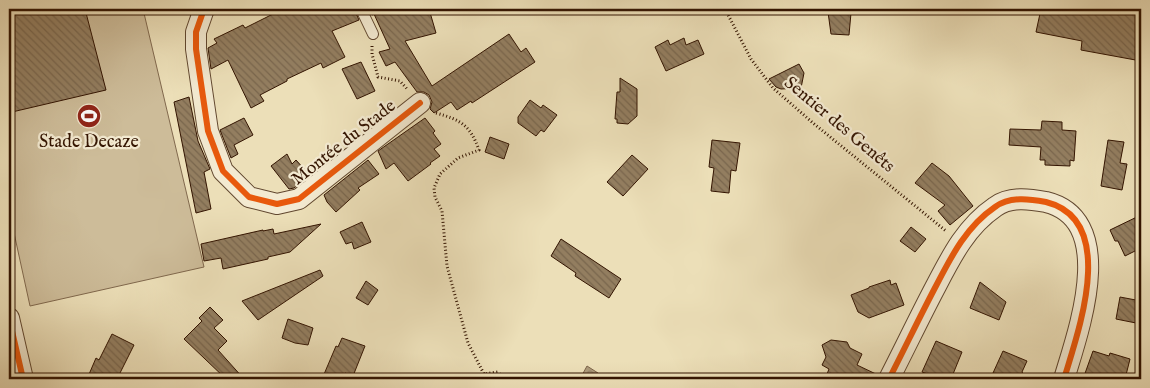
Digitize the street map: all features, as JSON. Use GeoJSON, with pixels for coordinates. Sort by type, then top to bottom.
{"type":"FeatureCollection","features":[{"type":"Feature","properties":{"kind":"street","name":"Montée du Stade"},"geometry":{"type":"LineString","coordinates":[[204,9],[196,32],[196,49],[208,131],[223,171],[249,197],[277,204],[299,199],[420,103]]}},
{"type":"Feature","properties":{"kind":"street"},"geometry":{"type":"LineString","coordinates":[[890,379],[926,303],[960,242],[996,206],[1021,198],[1047,203],[1064,209],[1081,228],[1088,246],[1087,289],[1064,379]]}},
{"type":"Feature","properties":{"kind":"street"},"geometry":{"type":"LineString","coordinates":[[9,318],[23,379]]}},
{"type":"Feature","properties":{"kind":"lane"},"geometry":{"type":"LineString","coordinates":[[361,9],[373,34]]}},
{"type":"Feature","properties":{"kind":"path"},"geometry":{"type":"LineString","coordinates":[[373,34],[372,54],[378,77],[400,81],[420,103],[433,112],[464,123],[474,137],[479,150],[458,158],[440,174],[434,188],[435,197],[442,211],[448,266],[468,343],[484,374],[498,372],[504,379]]}},
{"type":"Feature","properties":{"kind":"shaded area","name":"Stade Decaze"},"geometry":{"type":"Polygon","coordinates":[[[73,9],[143,9],[204,267],[30,306],[9,210],[9,23],[73,9]]]}},
{"type":"Feature","properties":{"kind":"water"},"geometry":{"type":"Polygon","coordinates":[[[587,366],[598,373],[603,379],[585,379],[581,377],[587,366]]]}},
{"type":"Feature","properties":{"kind":"building"},"geometry":{"type":"Polygon","coordinates":[[[21,9],[85,9],[106,90],[12,112],[9,96],[9,11],[21,9]]]}},
{"type":"Feature","properties":{"kind":"building"},"geometry":{"type":"Polygon","coordinates":[[[283,9],[354,9],[359,20],[332,31],[345,57],[323,68],[321,63],[287,79],[287,81],[260,95],[264,101],[251,108],[228,60],[211,69],[208,48],[217,43],[214,39],[243,25],[245,28],[283,9]]]}},
{"type":"Feature","properties":{"kind":"building"},"geometry":{"type":"Polygon","coordinates":[[[368,9],[429,9],[436,33],[405,41],[432,86],[509,34],[521,52],[526,48],[535,62],[472,103],[471,101],[457,110],[451,102],[434,113],[430,109],[432,102],[429,95],[424,92],[417,92],[395,62],[386,66],[379,52],[390,49],[374,14],[372,15],[368,9]]]}},
{"type":"Feature","properties":{"kind":"building"},"geometry":{"type":"Polygon","coordinates":[[[1041,9],[1117,9],[1141,14],[1141,61],[1081,50],[1082,41],[1036,32],[1041,9]]]}},
{"type":"Feature","properties":{"kind":"building"},"geometry":{"type":"Polygon","coordinates":[[[828,12],[851,13],[849,35],[831,34],[828,12]]]}},
{"type":"Feature","properties":{"kind":"building"},"geometry":{"type":"Polygon","coordinates":[[[684,38],[686,45],[698,40],[704,54],[666,71],[655,47],[668,40],[670,45],[684,38]]]}},
{"type":"Feature","properties":{"kind":"building"},"geometry":{"type":"Polygon","coordinates":[[[361,62],[375,91],[357,99],[342,69],[361,62]]]}},
{"type":"Feature","properties":{"kind":"building"},"geometry":{"type":"Polygon","coordinates":[[[799,64],[804,73],[801,88],[781,89],[776,87],[769,79],[799,64]]]}},
{"type":"Feature","properties":{"kind":"building"},"geometry":{"type":"Polygon","coordinates":[[[620,78],[637,89],[637,116],[628,124],[617,123],[617,119],[615,119],[617,92],[620,92],[620,78]]]}},
{"type":"Feature","properties":{"kind":"building"},"geometry":{"type":"Polygon","coordinates":[[[189,97],[198,141],[210,169],[204,172],[211,209],[196,213],[174,102],[189,97]]]}},
{"type":"Feature","properties":{"kind":"building"},"geometry":{"type":"Polygon","coordinates":[[[530,100],[541,108],[543,105],[557,115],[544,132],[541,130],[536,136],[518,123],[518,117],[530,100]]]}},
{"type":"Feature","properties":{"kind":"building"},"geometry":{"type":"Polygon","coordinates":[[[244,118],[253,135],[234,145],[238,154],[231,158],[220,130],[244,118]]]}},
{"type":"Feature","properties":{"kind":"building"},"geometry":{"type":"Polygon","coordinates":[[[425,118],[435,131],[433,133],[441,144],[434,149],[440,156],[408,181],[394,163],[386,169],[378,151],[425,118]]]}},
{"type":"Feature","properties":{"kind":"building"},"geometry":{"type":"Polygon","coordinates":[[[1042,121],[1062,122],[1062,130],[1076,131],[1074,161],[1070,160],[1070,166],[1045,165],[1045,160],[1040,160],[1041,147],[1009,145],[1010,129],[1041,130],[1042,121]]]}},
{"type":"Feature","properties":{"kind":"building"},"geometry":{"type":"Polygon","coordinates":[[[490,137],[509,144],[504,159],[485,152],[490,137]]]}},
{"type":"Feature","properties":{"kind":"building"},"geometry":{"type":"Polygon","coordinates":[[[712,140],[740,143],[736,171],[731,170],[729,193],[711,191],[714,168],[709,167],[712,140]]]}},
{"type":"Feature","properties":{"kind":"building"},"geometry":{"type":"Polygon","coordinates":[[[1108,140],[1124,142],[1120,163],[1127,164],[1122,190],[1101,186],[1108,140]]]}},
{"type":"Feature","properties":{"kind":"building"},"geometry":{"type":"Polygon","coordinates":[[[287,154],[292,164],[296,160],[305,170],[307,178],[294,188],[289,189],[271,166],[287,154]]]}},
{"type":"Feature","properties":{"kind":"building"},"geometry":{"type":"Polygon","coordinates":[[[632,155],[648,169],[623,196],[607,182],[632,155]]]}},
{"type":"Feature","properties":{"kind":"building"},"geometry":{"type":"Polygon","coordinates":[[[368,160],[379,174],[358,188],[360,190],[336,212],[327,202],[324,195],[368,160]]]}},
{"type":"Feature","properties":{"kind":"building"},"geometry":{"type":"Polygon","coordinates":[[[932,163],[949,176],[973,206],[950,225],[938,211],[945,205],[915,183],[932,163]]]}},
{"type":"Feature","properties":{"kind":"building"},"geometry":{"type":"Polygon","coordinates":[[[1141,215],[1141,248],[1125,256],[1110,230],[1141,215]]]}},
{"type":"Feature","properties":{"kind":"building"},"geometry":{"type":"Polygon","coordinates":[[[362,222],[371,242],[354,249],[352,242],[346,244],[340,232],[362,222]]]}},
{"type":"Feature","properties":{"kind":"building"},"geometry":{"type":"Polygon","coordinates":[[[321,224],[290,252],[268,257],[268,259],[223,269],[221,258],[204,261],[201,244],[263,230],[273,229],[274,234],[321,224]]]}},
{"type":"Feature","properties":{"kind":"building"},"geometry":{"type":"Polygon","coordinates":[[[911,227],[926,239],[915,252],[900,241],[911,227]]]}},
{"type":"Feature","properties":{"kind":"building"},"geometry":{"type":"Polygon","coordinates":[[[561,239],[621,279],[609,298],[575,276],[576,273],[551,256],[561,239]]]}},
{"type":"Feature","properties":{"kind":"building"},"geometry":{"type":"Polygon","coordinates":[[[320,270],[323,276],[258,320],[242,301],[320,270]]]}},
{"type":"Feature","properties":{"kind":"building"},"geometry":{"type":"Polygon","coordinates":[[[890,280],[891,285],[896,283],[904,305],[869,318],[858,312],[851,295],[890,280]]]}},
{"type":"Feature","properties":{"kind":"building"},"geometry":{"type":"Polygon","coordinates":[[[366,281],[378,290],[368,305],[356,298],[366,281]]]}},
{"type":"Feature","properties":{"kind":"building"},"geometry":{"type":"Polygon","coordinates":[[[980,282],[1006,302],[999,320],[970,308],[980,282]]]}},
{"type":"Feature","properties":{"kind":"building"},"geometry":{"type":"Polygon","coordinates":[[[1120,297],[1141,301],[1141,324],[1116,319],[1120,297]]]}},
{"type":"Feature","properties":{"kind":"building"},"geometry":{"type":"Polygon","coordinates":[[[210,307],[223,320],[214,328],[227,341],[218,350],[244,379],[226,379],[184,339],[202,321],[199,318],[210,307]]]}},
{"type":"Feature","properties":{"kind":"building"},"geometry":{"type":"Polygon","coordinates":[[[288,319],[313,328],[308,345],[282,338],[288,319]]]}},
{"type":"Feature","properties":{"kind":"building"},"geometry":{"type":"Polygon","coordinates":[[[112,334],[134,345],[117,379],[87,379],[96,358],[99,360],[112,334]]]}},
{"type":"Feature","properties":{"kind":"building"},"geometry":{"type":"Polygon","coordinates":[[[342,338],[365,346],[353,376],[345,373],[342,379],[322,379],[336,346],[338,347],[342,338]]]}},
{"type":"Feature","properties":{"kind":"building"},"geometry":{"type":"Polygon","coordinates":[[[831,340],[847,342],[850,348],[862,354],[857,365],[878,375],[877,379],[838,379],[827,374],[829,369],[822,365],[826,357],[822,345],[831,340]]]}},
{"type":"Feature","properties":{"kind":"building"},"geometry":{"type":"Polygon","coordinates":[[[936,341],[962,352],[951,379],[925,379],[928,374],[922,372],[936,341]]]}},
{"type":"Feature","properties":{"kind":"building"},"geometry":{"type":"Polygon","coordinates":[[[1003,351],[1027,361],[1022,372],[1027,379],[1006,379],[993,373],[1003,351]]]}},
{"type":"Feature","properties":{"kind":"building"},"geometry":{"type":"Polygon","coordinates":[[[1093,351],[1109,356],[1110,353],[1130,359],[1126,375],[1123,374],[1121,379],[1083,379],[1093,351]]]}},
{"type":"Feature","properties":{"kind":"cycle path"},"geometry":{"type":"LineString","coordinates":[[204,9],[196,32],[196,49],[208,131],[223,171],[249,197],[277,204],[299,199],[420,103]]}},
{"type":"Feature","properties":{"kind":"cycle path"},"geometry":{"type":"LineString","coordinates":[[889,379],[943,273],[968,232],[995,207],[1007,201],[1020,199],[1046,202],[1068,213],[1082,231],[1087,254],[1088,280],[1084,307],[1064,379]]}},
{"type":"Feature","properties":{"kind":"cycle path"},"geometry":{"type":"LineString","coordinates":[[9,318],[23,379]]}},
{"type":"Feature","properties":{"kind":"place","name":"Stade Decaze"},"geometry":{"type":"Point","coordinates":[89,116]}}]}
